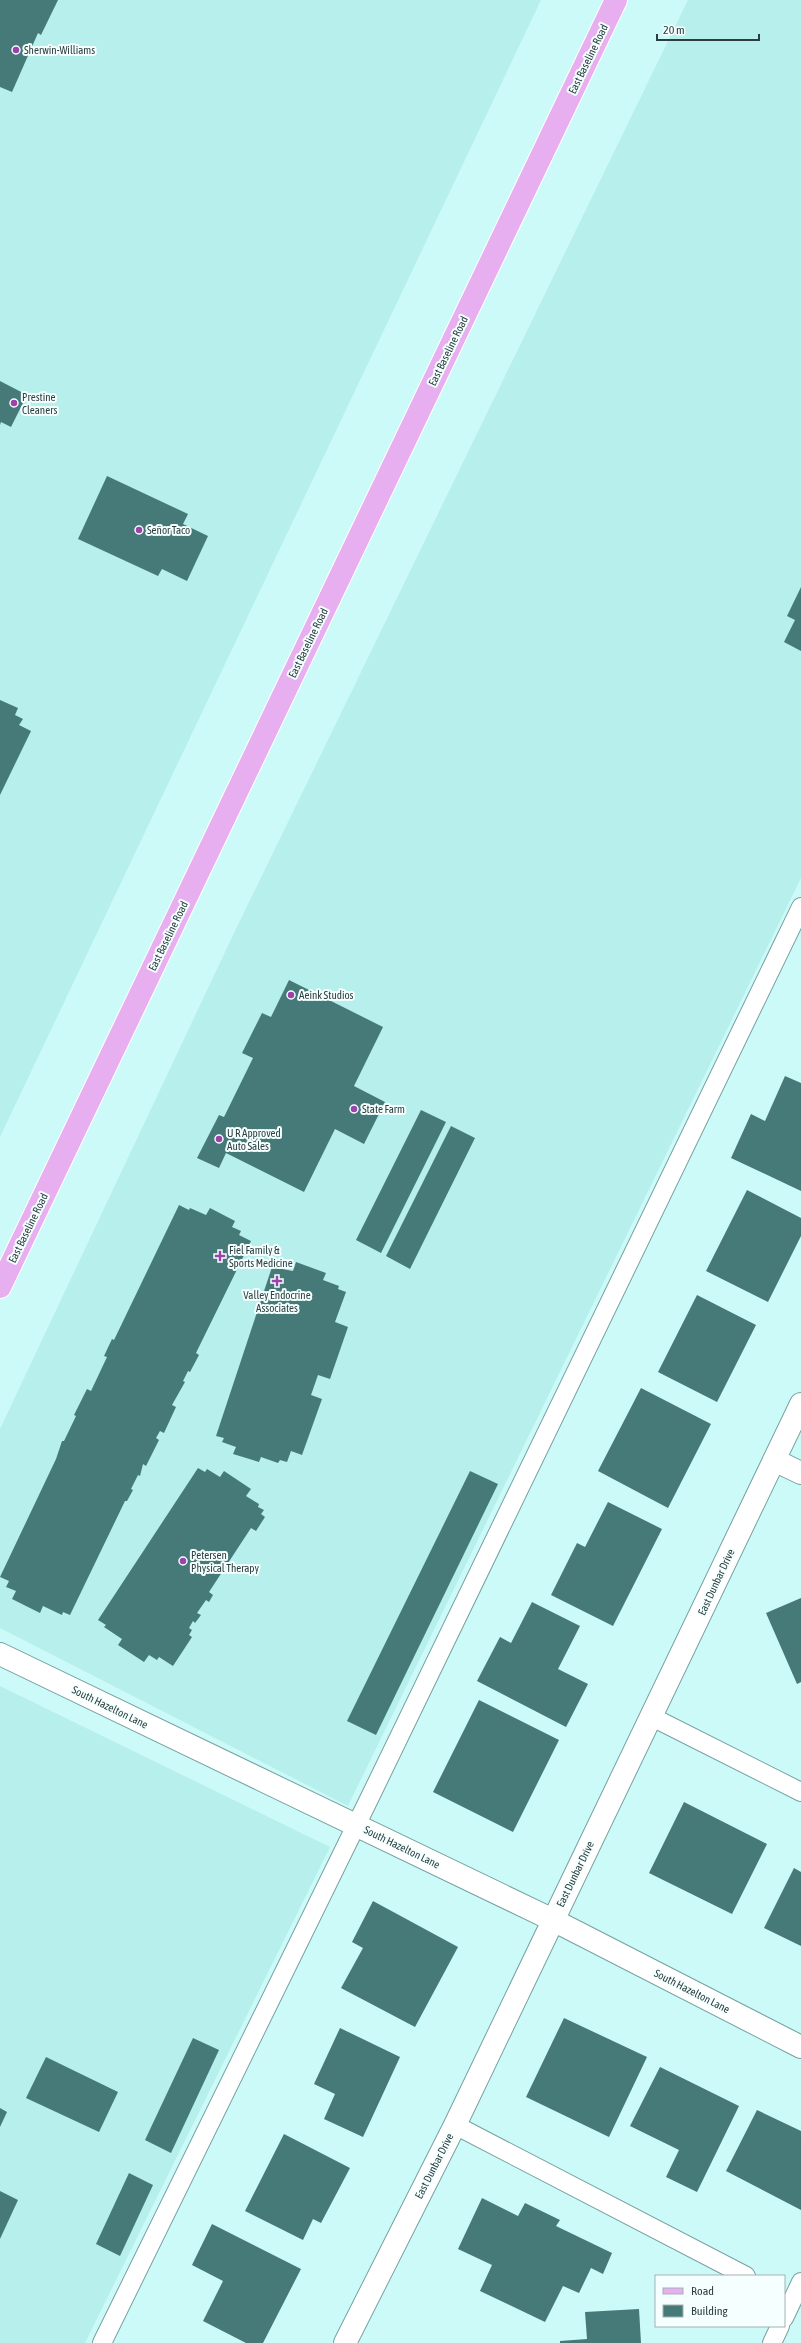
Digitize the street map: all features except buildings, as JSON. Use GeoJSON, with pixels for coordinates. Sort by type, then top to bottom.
{"type":"FeatureCollection","features":[{"type":"Feature","properties":{"kind":"main road","name":"East Baseline Road"},"geometry":{"type":"LineString","coordinates":[[0,1287],[616,0]]}},
{"type":"Feature","properties":{"kind":"street","name":"East Dunbar Drive"},"geometry":{"type":"LineString","coordinates":[[346,2343],[455,2125],[801,1404]]}},
{"type":"Feature","properties":{"kind":"street"},"geometry":{"type":"LineString","coordinates":[[774,1460],[801,1473]]}},
{"type":"Feature","properties":{"kind":"street","name":"South Hazelton Lane"},"geometry":{"type":"LineString","coordinates":[[0,1654],[553,1920],[801,2048]]}},
{"type":"Feature","properties":{"kind":"lane"},"geometry":{"type":"LineString","coordinates":[[102,2343],[356,1825],[801,907]]}},
{"type":"Feature","properties":{"kind":"lane"},"geometry":{"type":"LineString","coordinates":[[652,1717],[801,1792]]}},
{"type":"Feature","properties":{"kind":"lane"},"geometry":{"type":"LineString","coordinates":[[455,2125],[744,2275]]}},
{"type":"Feature","properties":{"kind":"lane"},"geometry":{"type":"LineString","coordinates":[[785,2313],[788,2298],[801,2282]]}},
{"type":"Feature","properties":{"kind":"lane"},"geometry":{"type":"LineString","coordinates":[[772,2343],[780,2327]]}},
{"type":"Feature","properties":{"kind":"shaded area"},"geometry":{"type":"Polygon","coordinates":[[[0,0],[541,0],[0,1137],[0,0]]]}},
{"type":"Feature","properties":{"kind":"shaded area"},"geometry":{"type":"Polygon","coordinates":[[[688,0],[801,0],[801,878],[348,1806],[0,1628],[0,1429],[235,931],[688,0]]]}},
{"type":"Feature","properties":{"kind":"shaded area"},"geometry":{"type":"Polygon","coordinates":[[[0,1686],[330,1847],[85,2343],[0,2343],[0,1686]]]}},
{"type":"Feature","properties":{"kind":"place","name":"Sherwin-Williams"},"geometry":{"type":"Point","coordinates":[16,50]}},
{"type":"Feature","properties":{"kind":"place","name":"Prestine Cleaners"},"geometry":{"type":"Point","coordinates":[14,403]}},
{"type":"Feature","properties":{"kind":"place","name":"Señor Taco"},"geometry":{"type":"Point","coordinates":[139,530]}},
{"type":"Feature","properties":{"kind":"place","name":"Aeink Studios"},"geometry":{"type":"Point","coordinates":[291,995]}},
{"type":"Feature","properties":{"kind":"place","name":"State Farm"},"geometry":{"type":"Point","coordinates":[354,1109]}},
{"type":"Feature","properties":{"kind":"place","name":"U R Approved Auto Sales"},"geometry":{"type":"Point","coordinates":[219,1139]}},
{"type":"Feature","properties":{"kind":"place","name":"Fiel Family & Sports Medicine"},"geometry":{"type":"Point","coordinates":[220,1256]}},
{"type":"Feature","properties":{"kind":"place","name":"Valley Endocrine Associates"},"geometry":{"type":"Point","coordinates":[277,1281]}},
{"type":"Feature","properties":{"kind":"place","name":"Petersen Physical Therapy"},"geometry":{"type":"Point","coordinates":[183,1561]}}]}
